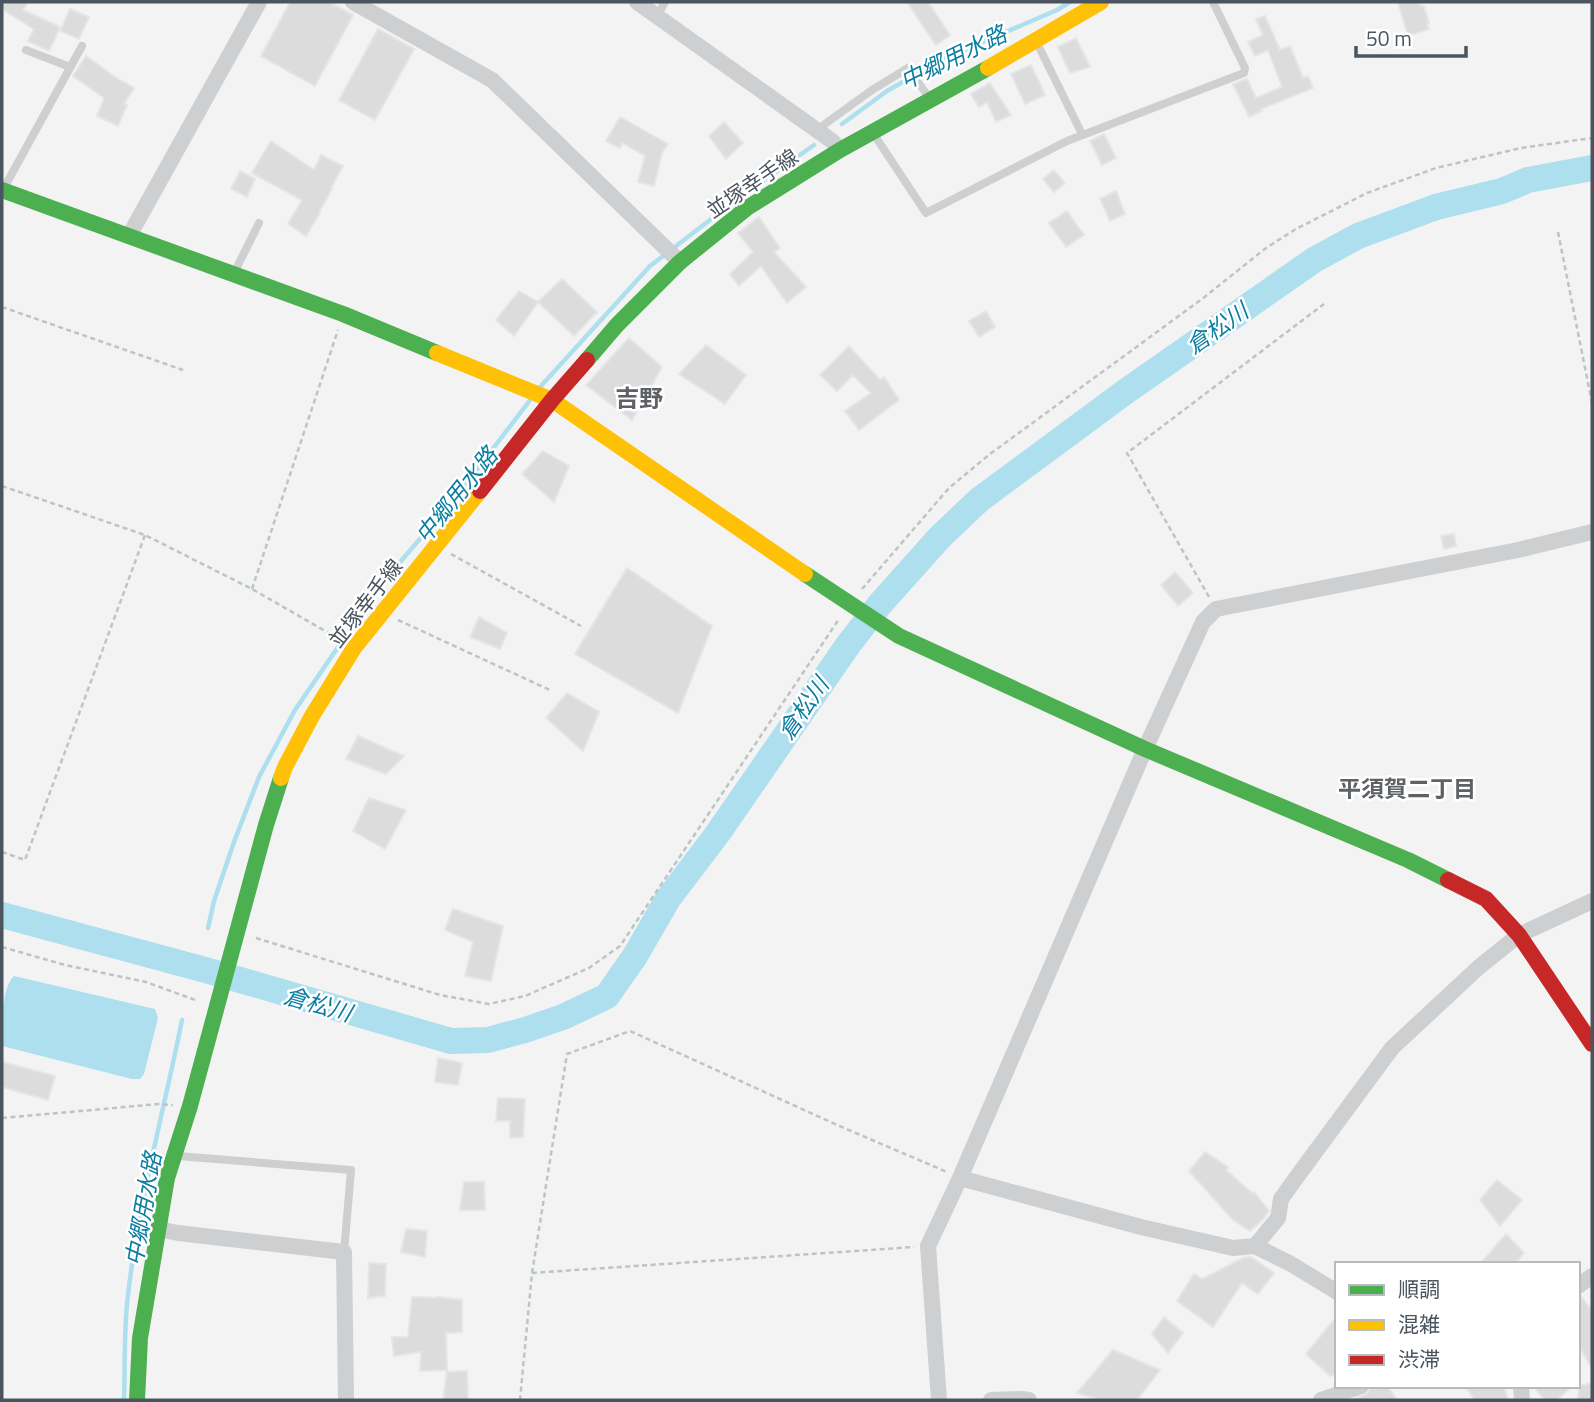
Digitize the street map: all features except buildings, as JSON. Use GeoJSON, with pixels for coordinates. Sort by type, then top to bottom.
{"type":"FeatureCollection","features":[{"type":"Feature","properties":{"kind":"street"},"geometry":{"type":"LineString","coordinates":[[129,236],[259,2]]}},
{"type":"Feature","properties":{"kind":"street"},"geometry":{"type":"LineString","coordinates":[[353,2],[492,80],[680,262]]}},
{"type":"Feature","properties":{"kind":"street"},"geometry":{"type":"LineString","coordinates":[[636,2],[661,9],[832,141],[840,150]]}},
{"type":"Feature","properties":{"kind":"street","name":"並塚幸手線"},"geometry":{"type":"LineString","coordinates":[[137,1400],[140,1338],[167,1178],[190,1107],[266,825],[285,767],[312,716],[354,648],[552,400],[617,325],[680,262],[747,208],[840,150],[931,101],[1101,2]]}},
{"type":"Feature","properties":{"kind":"street"},"geometry":{"type":"LineString","coordinates":[[2,190],[343,314],[552,400],[899,636],[1144,750],[1408,860],[1475,893],[1486,899],[1519,935],[1592,1044]]}},
{"type":"Feature","properties":{"kind":"street"},"geometry":{"type":"LineString","coordinates":[[939,1400],[928,1246],[960,1178],[1144,750],[1203,622],[1216,609],[1518,550],[1592,532]]}},
{"type":"Feature","properties":{"kind":"street"},"geometry":{"type":"LineString","coordinates":[[1255,1246],[1278,1219],[1281,1199],[1392,1048],[1479,967],[1519,935],[1592,901]]}},
{"type":"Feature","properties":{"kind":"street"},"geometry":{"type":"LineString","coordinates":[[960,1178],[1167,1233],[1233,1248],[1255,1246],[1292,1264],[1335,1291]]}},
{"type":"Feature","properties":{"kind":"street"},"geometry":{"type":"LineString","coordinates":[[158,1229],[344,1252],[346,1400]]}},
{"type":"Feature","properties":{"kind":"street"},"geometry":{"type":"LineString","coordinates":[[1321,1400],[1355,1388]]}},
{"type":"Feature","properties":{"kind":"street"},"geometry":{"type":"LineString","coordinates":[[991,1400],[1029,1400]]}},
{"type":"Feature","properties":{"kind":"lane"},"geometry":{"type":"LineString","coordinates":[[873,133],[926,213],[1082,134],[1244,73],[1245,68],[1213,2]]}},
{"type":"Feature","properties":{"kind":"lane"},"geometry":{"type":"LineString","coordinates":[[1035,40],[1082,134]]}},
{"type":"Feature","properties":{"kind":"lane"},"geometry":{"type":"LineString","coordinates":[[2,190],[82,46]]}},
{"type":"Feature","properties":{"kind":"lane"},"geometry":{"type":"LineString","coordinates":[[26,50],[70,67]]}},
{"type":"Feature","properties":{"kind":"lane"},"geometry":{"type":"LineString","coordinates":[[818,131],[872,90],[908,68],[931,101]]}},
{"type":"Feature","properties":{"kind":"lane"},"geometry":{"type":"LineString","coordinates":[[233,275],[258,223]]}},
{"type":"Feature","properties":{"kind":"lane"},"geometry":{"type":"LineString","coordinates":[[174,1155],[351,1170],[344,1252]]}},
{"type":"Feature","properties":{"kind":"path"},"geometry":{"type":"LineString","coordinates":[[252,937],[440,995],[489,1004],[525,996],[589,968],[620,946],[852,606],[896,548],[949,488],[990,454],[1202,299],[1266,248],[1296,229],[1367,193],[1436,168],[1521,148],[1592,138]]}},
{"type":"Feature","properties":{"kind":"path"},"geometry":{"type":"LineString","coordinates":[[1558,232],[1592,403]]}},
{"type":"Feature","properties":{"kind":"path"},"geometry":{"type":"LineString","coordinates":[[1216,609],[1127,453],[1324,304]]}},
{"type":"Feature","properties":{"kind":"path"},"geometry":{"type":"LineString","coordinates":[[2,307],[183,370]]}},
{"type":"Feature","properties":{"kind":"path"},"geometry":{"type":"LineString","coordinates":[[252,589],[343,314]]}},
{"type":"Feature","properties":{"kind":"path"},"geometry":{"type":"LineString","coordinates":[[2,486],[145,535],[252,589],[354,648]]}},
{"type":"Feature","properties":{"kind":"path"},"geometry":{"type":"LineString","coordinates":[[2,852],[25,860],[145,535]]}},
{"type":"Feature","properties":{"kind":"path"},"geometry":{"type":"LineString","coordinates":[[436,546],[581,626]]}},
{"type":"Feature","properties":{"kind":"path"},"geometry":{"type":"LineString","coordinates":[[382,613],[552,691]]}},
{"type":"Feature","properties":{"kind":"path"},"geometry":{"type":"LineString","coordinates":[[2,947],[65,965],[146,982],[217,1007]]}},
{"type":"Feature","properties":{"kind":"path"},"geometry":{"type":"LineString","coordinates":[[520,1400],[532,1273],[566,1054],[631,1031],[960,1178]]}},
{"type":"Feature","properties":{"kind":"path"},"geometry":{"type":"LineString","coordinates":[[2,1118],[158,1104],[190,1107]]}},
{"type":"Feature","properties":{"kind":"path"},"geometry":{"type":"LineString","coordinates":[[532,1273],[928,1246]]}},
{"type":"Feature","properties":{"kind":"water"},"geometry":{"type":"Polygon","coordinates":[[[14,976],[155,1009],[158,1018],[144,1074],[140,1079],[132,1079],[2,1046],[4,999],[14,976]]]}},
{"type":"Feature","properties":{"kind":"waterway","name":"中郷用水路"},"geometry":{"type":"LineString","coordinates":[[842,124],[887,91],[941,60],[1070,2]]}},
{"type":"Feature","properties":{"kind":"waterway","name":"中郷用水路"},"geometry":{"type":"LineString","coordinates":[[541,386],[650,266],[814,145]]}},
{"type":"Feature","properties":{"kind":"waterway","name":"倉松川"},"geometry":{"type":"LineString","coordinates":[[2,915],[451,1041],[488,1040],[563,1017],[607,996],[635,956],[668,899],[718,833],[848,645],[880,604],[940,537],[979,500],[1125,392],[1314,260],[1358,236],[1436,207],[1502,191],[1528,180],[1592,168]]}},
{"type":"Feature","properties":{"kind":"waterway","name":"中郷用水路"},"geometry":{"type":"LineString","coordinates":[[208,928],[214,901],[259,777],[295,710],[379,587],[458,494],[531,399]]}},
{"type":"Feature","properties":{"kind":"waterway","name":"中郷用水路"},"geometry":{"type":"LineString","coordinates":[[124,1400],[126,1316],[131,1268],[182,1020]]}},
{"type":"Feature","properties":{"kind":"traffic: fast"},"geometry":{"type":"LineString","coordinates":[[587,360],[617,325],[680,262],[747,208],[840,150],[988,68]]}},
{"type":"Feature","properties":{"kind":"traffic: fast"},"geometry":{"type":"LineString","coordinates":[[2,190],[343,314],[437,353]]}},
{"type":"Feature","properties":{"kind":"traffic: fast"},"geometry":{"type":"LineString","coordinates":[[805,574],[899,636],[1145,749],[1408,860],[1448,880]]}},
{"type":"Feature","properties":{"kind":"traffic: fast"},"geometry":{"type":"LineString","coordinates":[[137,1400],[140,1338],[167,1178],[190,1106],[281,778]]}},
{"type":"Feature","properties":{"kind":"traffic: slow"},"geometry":{"type":"LineString","coordinates":[[988,68],[1101,2]]}},
{"type":"Feature","properties":{"kind":"traffic: slow"},"geometry":{"type":"LineString","coordinates":[[437,353],[552,400],[805,574]]}},
{"type":"Feature","properties":{"kind":"traffic: slow"},"geometry":{"type":"LineString","coordinates":[[281,778],[312,716],[354,648],[480,491]]}},
{"type":"Feature","properties":{"kind":"traffic: jam"},"geometry":{"type":"LineString","coordinates":[[480,491],[587,360]]}},
{"type":"Feature","properties":{"kind":"traffic: jam"},"geometry":{"type":"LineString","coordinates":[[1448,880],[1486,899],[1519,935],[1592,1044]]}},
{"type":"Feature","properties":{"kind":"district","name":"吉野"},"geometry":{"type":"Point","coordinates":[639,398]}},
{"type":"Feature","properties":{"kind":"district","name":"平須賀二丁目"},"geometry":{"type":"Point","coordinates":[1407,788]}}]}
